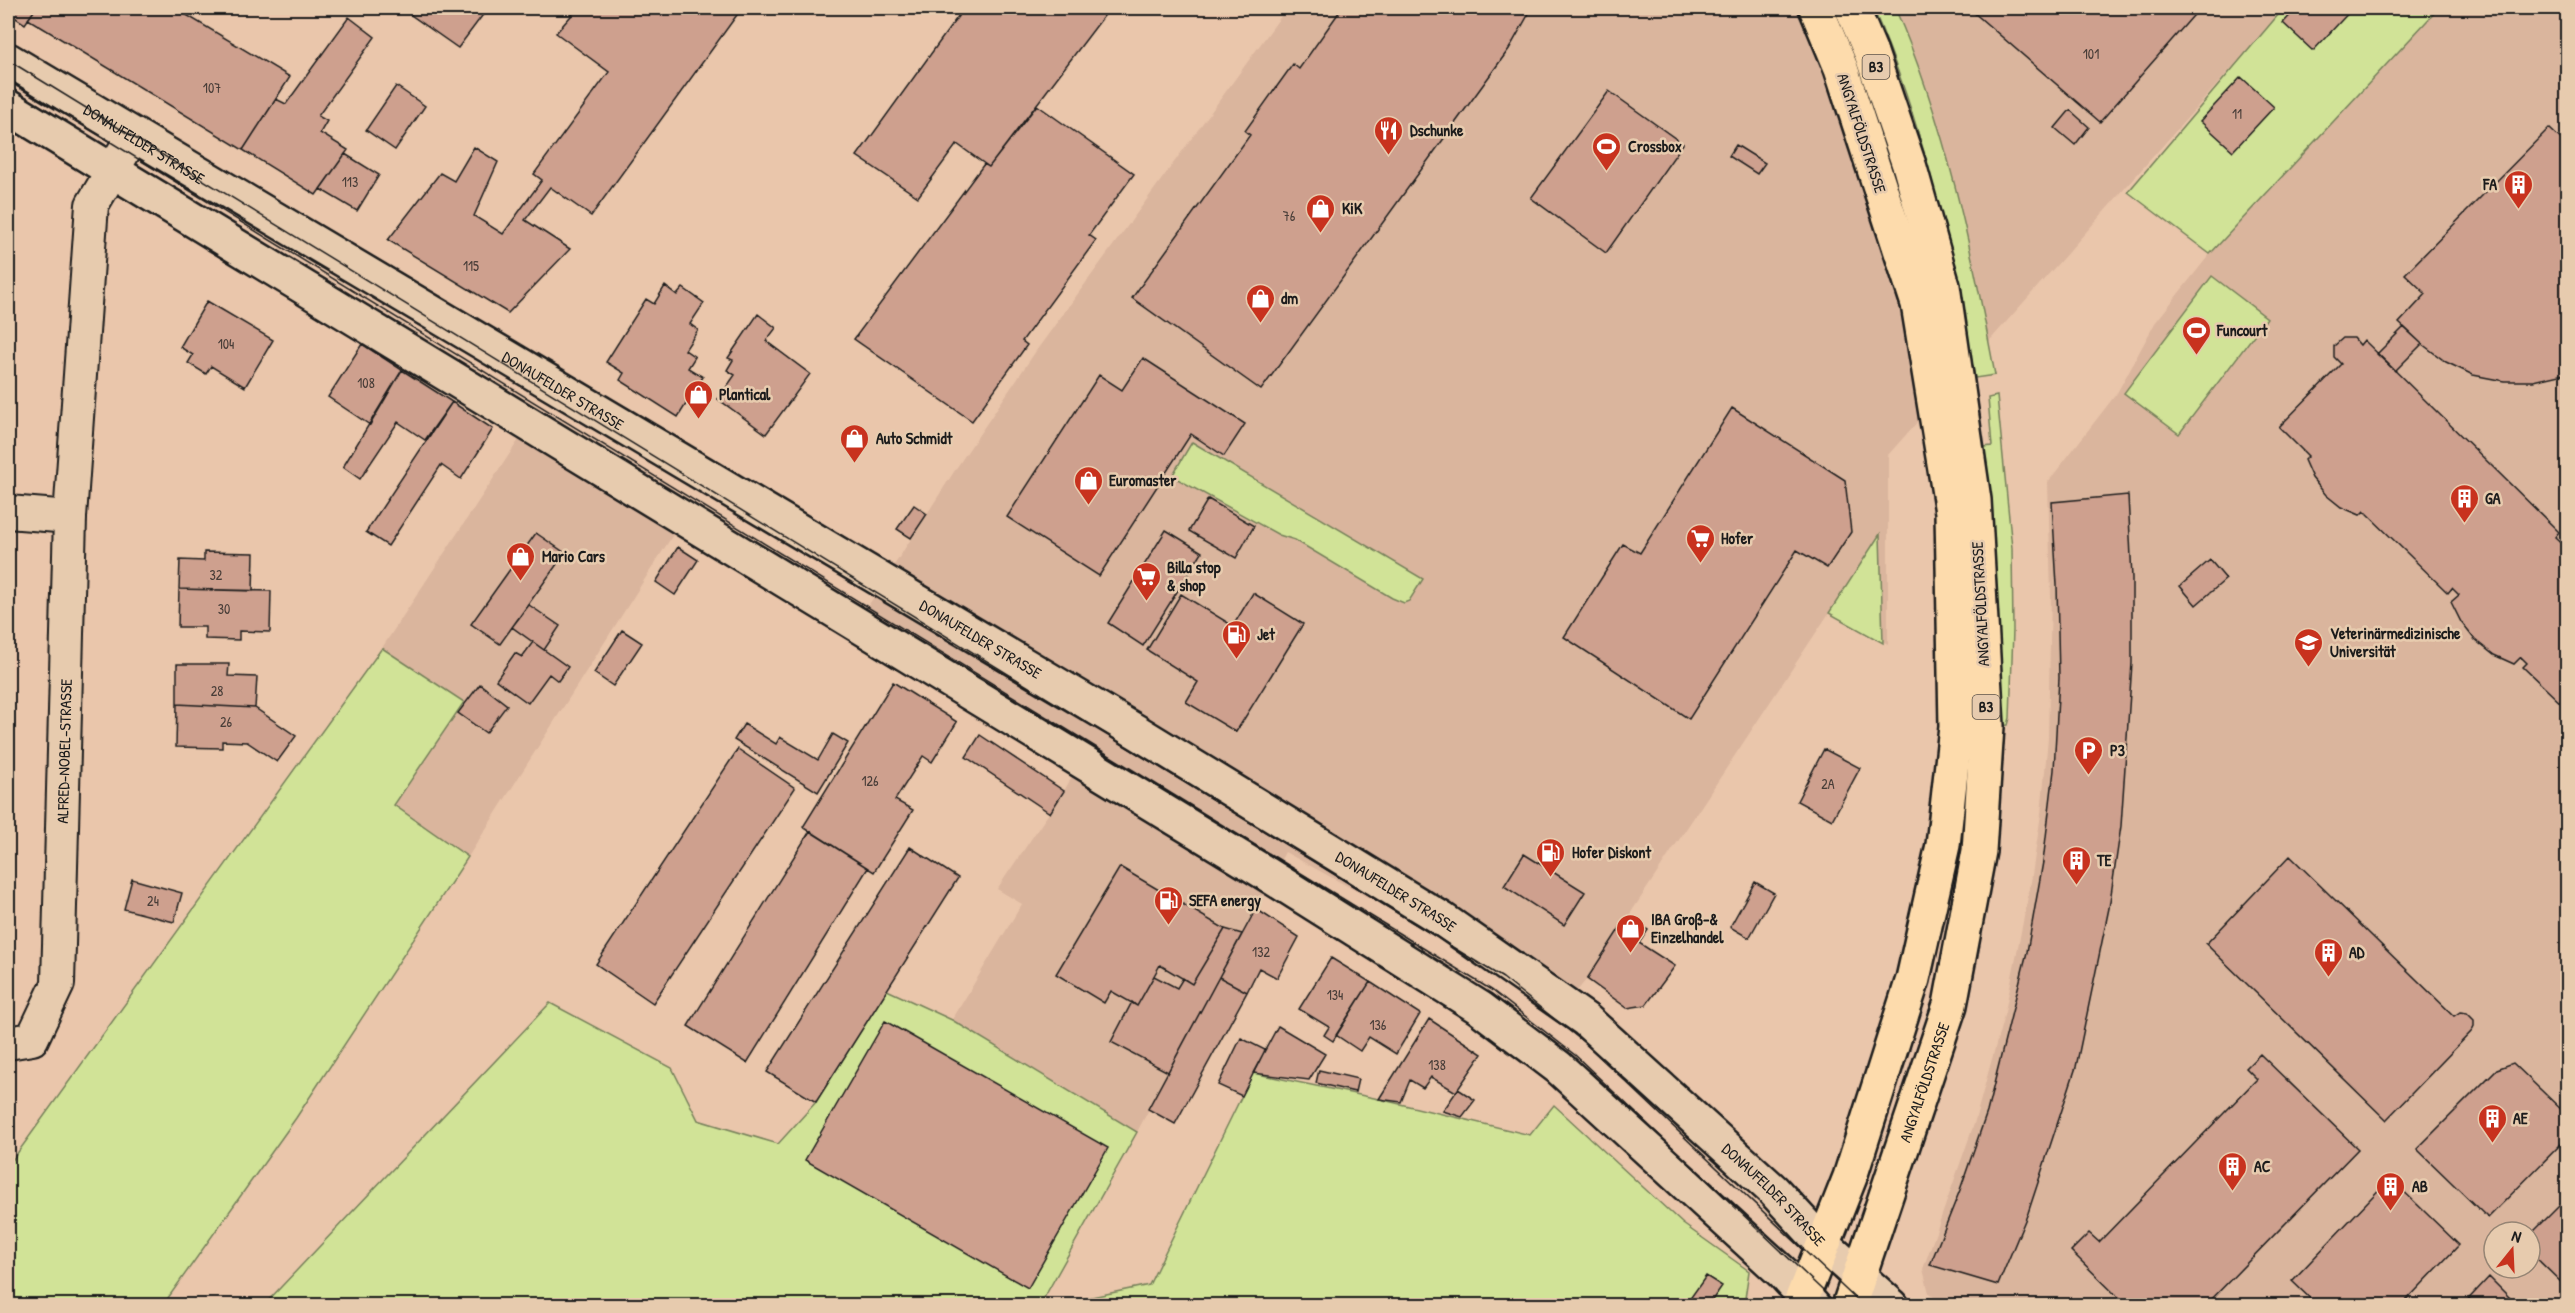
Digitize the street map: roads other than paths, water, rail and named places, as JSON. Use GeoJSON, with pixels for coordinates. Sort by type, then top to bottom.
{"type":"FeatureCollection","features":[{"type":"Feature","properties":{"kind":"main road","name":"ANGYALFÖLDSTRASSE"},"geometry":{"type":"LineString","coordinates":[[1816,8],[1841,68],[1918,304],[1952,512],[1956,727],[1943,845],[1913,979],[1850,1177],[1823,1244]]}},
{"type":"Feature","properties":{"kind":"main road","name":"ANGYALFÖLDSTRASSE"},"geometry":{"type":"LineString","coordinates":[[1852,8],[1871,53],[1910,168],[1943,286],[1974,500],[1987,726],[1979,851],[1950,1005],[1854,1291]]}},
{"type":"Feature","properties":{"kind":"main road","name":"DONAUFELDER STRASSE"},"geometry":{"type":"LineString","coordinates":[[8,60],[1107,714],[1442,919],[1586,1020],[1773,1190],[1823,1244],[1854,1291],[1892,1305]]}},
{"type":"Feature","properties":{"kind":"main road"},"geometry":{"type":"LineString","coordinates":[[8,107],[1262,871],[1480,1008],[1558,1067],[1776,1266],[1805,1302]]}},
{"type":"Feature","properties":{"kind":"main road","name":"B3"},"geometry":{"type":"LineString","coordinates":[[1805,1302],[1823,1244]]}},
{"type":"Feature","properties":{"kind":"street","name":"ALFRED-NOBEL-STRASSE"},"geometry":{"type":"LineString","coordinates":[[8,1043],[32,1039],[58,984],[70,518],[92,205],[133,136]]}},
{"type":"Feature","properties":{"kind":"street"},"geometry":{"type":"LineString","coordinates":[[8,512],[70,518]]}},
{"type":"Feature","properties":{"kind":"tram line"},"geometry":{"type":"LineString","coordinates":[[8,60],[1503,978],[1586,1044],[1863,1306]]}},
{"type":"Feature","properties":{"kind":"tram line"},"geometry":{"type":"LineString","coordinates":[[8,79],[1493,991],[1575,1055],[1839,1306]]}},
{"type":"Feature","properties":{"kind":"place","name":"Dschunke"},"geometry":{"type":"Point","coordinates":[1389,156]}},
{"type":"Feature","properties":{"kind":"place","name":"Crossbox"},"geometry":{"type":"Point","coordinates":[1607,172]}},
{"type":"Feature","properties":{"kind":"place","name":"FA"},"geometry":{"type":"Point","coordinates":[2518,210]}},
{"type":"Feature","properties":{"kind":"place","name":"KiK"},"geometry":{"type":"Point","coordinates":[1321,234]}},
{"type":"Feature","properties":{"kind":"place","name":"dm"},"geometry":{"type":"Point","coordinates":[1260,324]}},
{"type":"Feature","properties":{"kind":"place","name":"Funcourt"},"geometry":{"type":"Point","coordinates":[2196,356]}},
{"type":"Feature","properties":{"kind":"place","name":"Plantical"},"geometry":{"type":"Point","coordinates":[698,420]}},
{"type":"Feature","properties":{"kind":"place","name":"Auto Schmidt"},"geometry":{"type":"Point","coordinates":[855,464]}},
{"type":"Feature","properties":{"kind":"place","name":"Euromaster"},"geometry":{"type":"Point","coordinates":[1088,506]}},
{"type":"Feature","properties":{"kind":"place","name":"GA"},"geometry":{"type":"Point","coordinates":[2464,524]}},
{"type":"Feature","properties":{"kind":"place","name":"Hofer"},"geometry":{"type":"Point","coordinates":[1700,564]}},
{"type":"Feature","properties":{"kind":"place","name":"Mario Cars"},"geometry":{"type":"Point","coordinates":[521,582]}},
{"type":"Feature","properties":{"kind":"place","name":"Billa stop & shop"},"geometry":{"type":"Point","coordinates":[1146,602]}},
{"type":"Feature","properties":{"kind":"place","name":"Jet"},"geometry":{"type":"Point","coordinates":[1236,660]}},
{"type":"Feature","properties":{"kind":"place","name":"Veterinärmedizinische Universität"},"geometry":{"type":"Point","coordinates":[2309,668]}},
{"type":"Feature","properties":{"kind":"place","name":"P3"},"geometry":{"type":"Point","coordinates":[2089,776]}},
{"type":"Feature","properties":{"kind":"place","name":"Hofer Diskont"},"geometry":{"type":"Point","coordinates":[1551,878]}},
{"type":"Feature","properties":{"kind":"place","name":"TE"},"geometry":{"type":"Point","coordinates":[2076,886]}},
{"type":"Feature","properties":{"kind":"place","name":"SEFA energy"},"geometry":{"type":"Point","coordinates":[1168,926]}},
{"type":"Feature","properties":{"kind":"place","name":"IBA Groß-& Einzelhandel"},"geometry":{"type":"Point","coordinates":[1630,954]}},
{"type":"Feature","properties":{"kind":"place","name":"AD"},"geometry":{"type":"Point","coordinates":[2328,978]}},
{"type":"Feature","properties":{"kind":"place","name":"AE"},"geometry":{"type":"Point","coordinates":[2492,1144]}},
{"type":"Feature","properties":{"kind":"place","name":"AC"},"geometry":{"type":"Point","coordinates":[2233,1192]}},
{"type":"Feature","properties":{"kind":"place","name":"AB"},"geometry":{"type":"Point","coordinates":[2391,1212]}}]}
